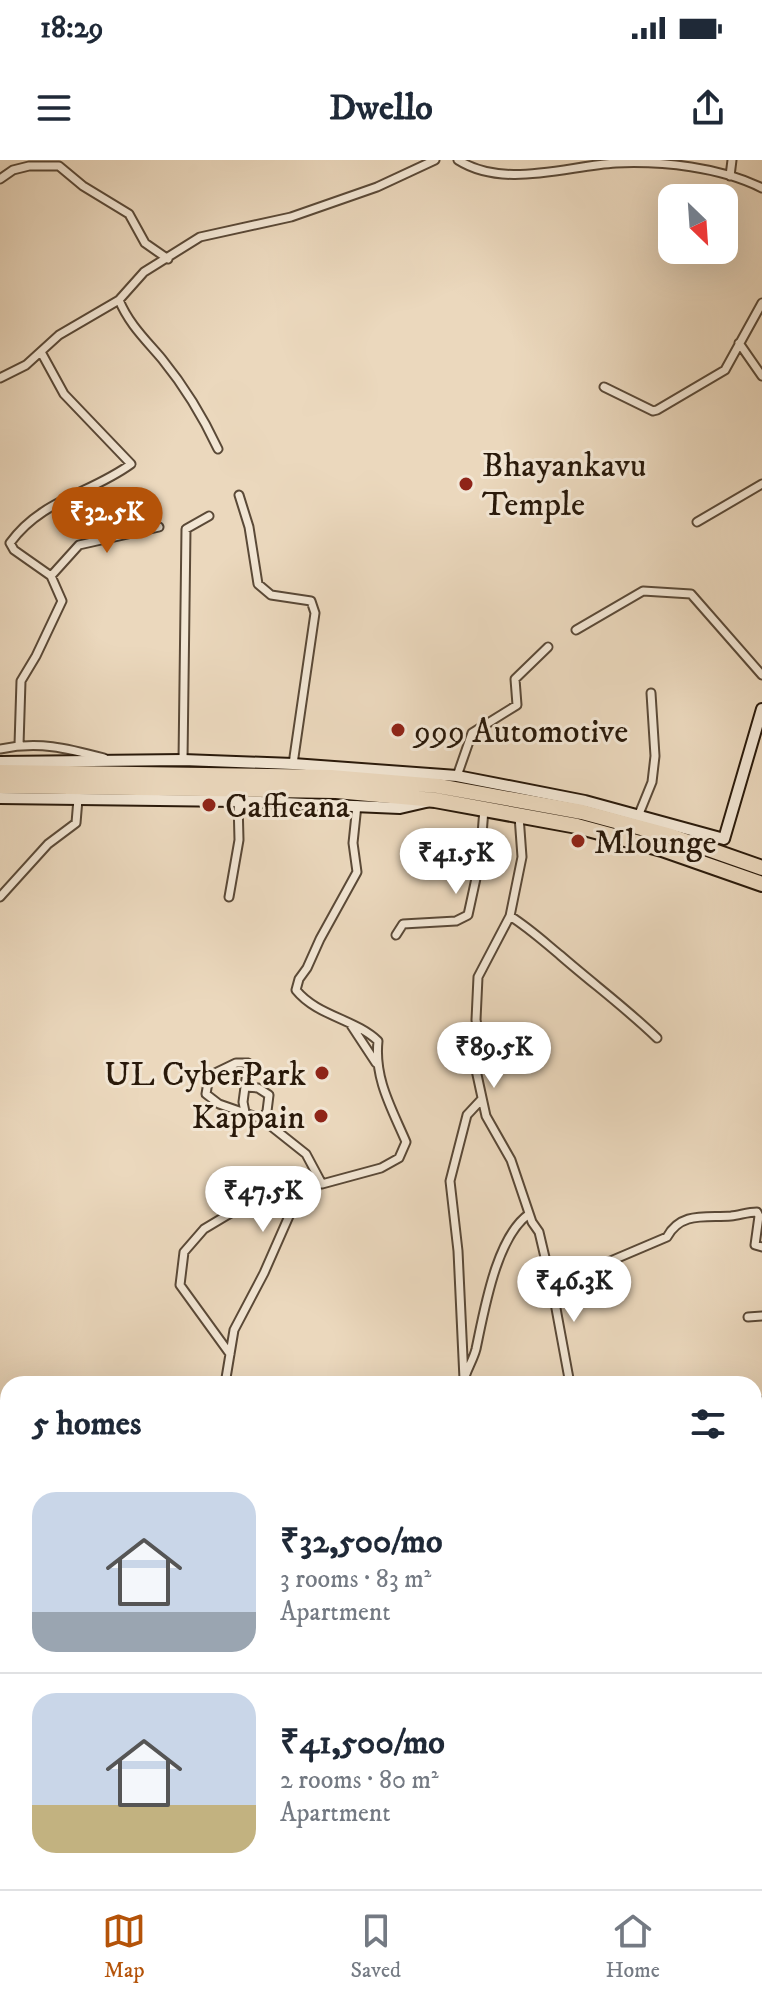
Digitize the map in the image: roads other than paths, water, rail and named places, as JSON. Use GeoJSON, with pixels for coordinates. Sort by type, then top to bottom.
{"type":"FeatureCollection","features":[{"type":"Feature","properties":{"kind":"highway"},"geometry":{"type":"LineString","coordinates":[[0,772],[83,786],[331,777],[438,786],[582,812],[671,836],[762,868]]}},
{"type":"Feature","properties":{"kind":"highway"},"geometry":{"type":"LineString","coordinates":[[0,786],[336,791],[435,800],[577,826],[662,849],[762,884]]}},
{"type":"Feature","properties":{"kind":"street"},"geometry":{"type":"LineString","coordinates":[[10,160],[13,170]]}},
{"type":"Feature","properties":{"kind":"street"},"geometry":{"type":"LineString","coordinates":[[0,378],[26,365],[74,325],[119,300],[144,272],[200,237],[291,217],[377,187],[435,160]]}},
{"type":"Feature","properties":{"kind":"street"},"geometry":{"type":"LineString","coordinates":[[458,160],[498,175],[619,163],[675,165],[743,179],[762,188]]}},
{"type":"Feature","properties":{"kind":"street"},"geometry":{"type":"LineString","coordinates":[[730,176],[732,160]]}},
{"type":"Feature","properties":{"kind":"street"},"geometry":{"type":"LineString","coordinates":[[0,179],[13,170],[29,166],[59,166],[83,186],[129,214],[145,243],[168,259]]}},
{"type":"Feature","properties":{"kind":"street"},"geometry":{"type":"LineString","coordinates":[[144,272],[154,278]]}},
{"type":"Feature","properties":{"kind":"street"},"geometry":{"type":"LineString","coordinates":[[119,300],[127,320],[164,361],[203,418],[218,449]]}},
{"type":"Feature","properties":{"kind":"street"},"geometry":{"type":"LineString","coordinates":[[604,387],[657,410],[725,370],[762,303]]}},
{"type":"Feature","properties":{"kind":"street"},"geometry":{"type":"LineString","coordinates":[[739,343],[762,376]]}},
{"type":"Feature","properties":{"kind":"street"},"geometry":{"type":"LineString","coordinates":[[0,545],[10,543],[20,528],[53,503],[131,464],[64,394],[41,352]]}},
{"type":"Feature","properties":{"kind":"street"},"geometry":{"type":"LineString","coordinates":[[697,522],[762,484]]}},
{"type":"Feature","properties":{"kind":"street"},"geometry":{"type":"LineString","coordinates":[[239,495],[249,527],[258,584],[271,595],[311,601],[315,613],[293,764]]}},
{"type":"Feature","properties":{"kind":"street"},"geometry":{"type":"LineString","coordinates":[[183,760],[186,529],[209,516]]}},
{"type":"Feature","properties":{"kind":"street"},"geometry":{"type":"LineString","coordinates":[[51,576],[79,545],[159,527]]}},
{"type":"Feature","properties":{"kind":"street"},"geometry":{"type":"LineString","coordinates":[[10,543],[14,550],[51,576],[62,601],[21,681],[19,745]]}},
{"type":"Feature","properties":{"kind":"street"},"geometry":{"type":"LineString","coordinates":[[576,630],[643,591],[691,594],[762,675]]}},
{"type":"Feature","properties":{"kind":"street"},"geometry":{"type":"LineString","coordinates":[[457,776],[472,733],[517,705],[515,679],[548,647]]}},
{"type":"Feature","properties":{"kind":"street"},"geometry":{"type":"LineString","coordinates":[[639,814],[652,782],[655,756],[651,693]]}},
{"type":"Feature","properties":{"kind":"street"},"geometry":{"type":"LineString","coordinates":[[0,762],[183,760],[293,764],[457,776],[639,814],[724,839],[762,709]]}},
{"type":"Feature","properties":{"kind":"street"},"geometry":{"type":"LineString","coordinates":[[0,749],[19,745],[59,745],[109,760]]}},
{"type":"Feature","properties":{"kind":"street"},"geometry":{"type":"LineString","coordinates":[[0,897],[48,844],[76,823],[83,786]]}},
{"type":"Feature","properties":{"kind":"street"},"geometry":{"type":"LineString","coordinates":[[0,798],[83,786],[238,801],[400,808],[435,800]]}},
{"type":"Feature","properties":{"kind":"street"},"geometry":{"type":"LineString","coordinates":[[229,897],[239,840],[238,801]]}},
{"type":"Feature","properties":{"kind":"street"},"geometry":{"type":"LineString","coordinates":[[226,1376],[234,1330],[293,1207],[311,1189],[381,1168],[399,1158],[406,1142],[386,1100],[378,1066],[378,1041],[365,1028],[351,1025],[311,1004],[296,990],[357,872],[353,843],[357,805]]}},
{"type":"Feature","properties":{"kind":"street"},"geometry":{"type":"LineString","coordinates":[[396,935],[403,924],[456,921],[468,915],[480,860],[484,809]]}},
{"type":"Feature","properties":{"kind":"street"},"geometry":{"type":"LineString","coordinates":[[519,816],[522,857],[510,916],[478,977],[476,1020],[480,1042],[476,1052],[476,1070],[490,1127],[511,1160],[529,1214],[539,1232],[568,1376]]}},
{"type":"Feature","properties":{"kind":"street"},"geometry":{"type":"LineString","coordinates":[[510,916],[535,931],[657,1038]]}},
{"type":"Feature","properties":{"kind":"street"},"geometry":{"type":"LineString","coordinates":[[351,1025],[378,1066]]}},
{"type":"Feature","properties":{"kind":"street"},"geometry":{"type":"LineString","coordinates":[[245,1112],[243,1102],[248,1063],[236,1063],[209,1076],[206,1094],[219,1104],[262,1119],[306,1154],[322,1184]]}},
{"type":"Feature","properties":{"kind":"street"},"geometry":{"type":"LineString","coordinates":[[245,1087],[258,1088],[269,1095],[267,1111],[262,1119]]}},
{"type":"Feature","properties":{"kind":"street"},"geometry":{"type":"LineString","coordinates":[[464,1376],[458,1251],[450,1181],[467,1115],[481,1100]]}},
{"type":"Feature","properties":{"kind":"street"},"geometry":{"type":"LineString","coordinates":[[230,1354],[180,1285],[184,1252],[204,1229],[274,1187],[311,1189]]}},
{"type":"Feature","properties":{"kind":"street"},"geometry":{"type":"LineString","coordinates":[[548,1270],[555,1279],[587,1271],[667,1237],[676,1227],[697,1215],[732,1216],[757,1212],[755,1245],[762,1247]]}},
{"type":"Feature","properties":{"kind":"street"},"geometry":{"type":"LineString","coordinates":[[466,1376],[506,1241],[529,1214]]}},
{"type":"Feature","properties":{"kind":"street"},"geometry":{"type":"LineString","coordinates":[[748,1317],[762,1316]]}},
{"type":"Feature","properties":{"kind":"place","name":"Bhayankavu Temple"},"geometry":{"type":"Point","coordinates":[466,484]}},
{"type":"Feature","properties":{"kind":"place","name":"999 Automotive"},"geometry":{"type":"Point","coordinates":[398,730]}},
{"type":"Feature","properties":{"kind":"place","name":"Cafficana"},"geometry":{"type":"Point","coordinates":[209,805]}},
{"type":"Feature","properties":{"kind":"place","name":"Mlounge"},"geometry":{"type":"Point","coordinates":[578,841]}},
{"type":"Feature","properties":{"kind":"place","name":"UL CyberPark"},"geometry":{"type":"Point","coordinates":[322,1073]}},
{"type":"Feature","properties":{"kind":"place","name":"Kappain"},"geometry":{"type":"Point","coordinates":[321,1116]}}]}
